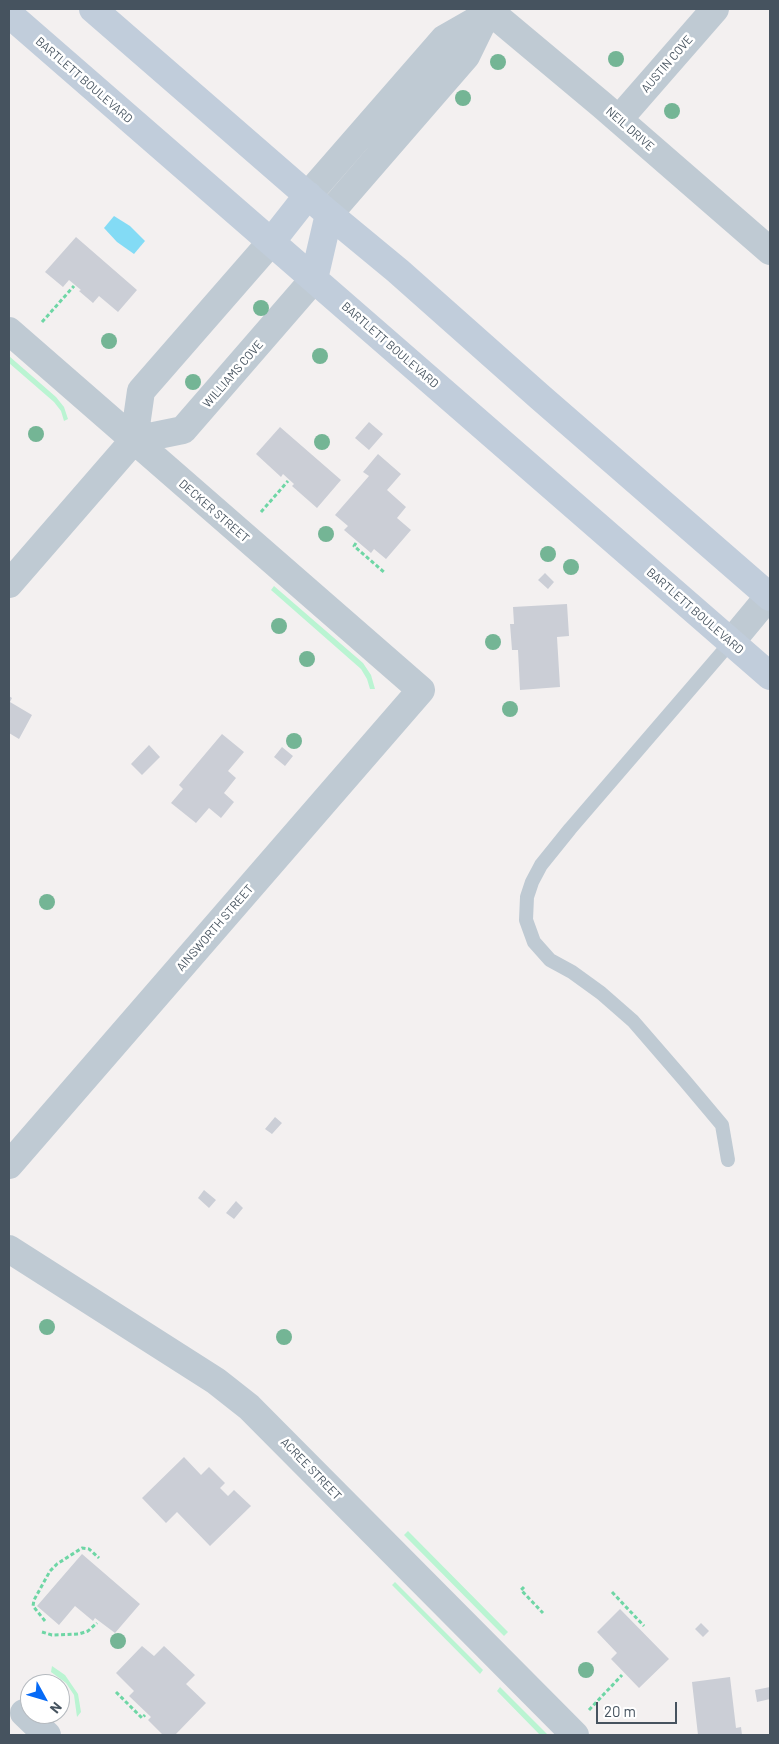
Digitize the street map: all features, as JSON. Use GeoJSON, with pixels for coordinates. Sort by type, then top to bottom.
{"type":"FeatureCollection","features":[{"type":"Feature","properties":{"kind":"main road"},"geometry":{"type":"LineString","coordinates":[[92,9],[328,214],[398,271],[770,596]]}},
{"type":"Feature","properties":{"kind":"main road","name":"BARTLETT BOULEVARD"},"geometry":{"type":"LineString","coordinates":[[9,14],[770,676]]}},
{"type":"Feature","properties":{"kind":"main road"},"geometry":{"type":"LineString","coordinates":[[271,242],[308,195]]}},
{"type":"Feature","properties":{"kind":"main road"},"geometry":{"type":"LineString","coordinates":[[314,279],[328,214]]}},
{"type":"Feature","properties":{"kind":"street","name":"AUSTIN COVE"},"geometry":{"type":"LineString","coordinates":[[619,119],[715,9]]}},
{"type":"Feature","properties":{"kind":"street"},"geometry":{"type":"LineString","coordinates":[[308,195],[444,39],[486,15]]}},
{"type":"Feature","properties":{"kind":"street"},"geometry":{"type":"LineString","coordinates":[[328,214],[466,56],[486,15]]}},
{"type":"Feature","properties":{"kind":"street","name":"NEIL DRIVE"},"geometry":{"type":"LineString","coordinates":[[486,15],[498,18],[619,119],[770,251]]}},
{"type":"Feature","properties":{"kind":"street"},"geometry":{"type":"LineString","coordinates":[[9,584],[134,440],[141,391],[271,242]]}},
{"type":"Feature","properties":{"kind":"street","name":"WILLIAMS COVE"},"geometry":{"type":"LineString","coordinates":[[134,440],[183,430],[314,279]]}},
{"type":"Feature","properties":{"kind":"street","name":"DECKER STREET"},"geometry":{"type":"LineString","coordinates":[[9,331],[421,690]]}},
{"type":"Feature","properties":{"kind":"street"},"geometry":{"type":"LineString","coordinates":[[731,642],[770,596]]}},
{"type":"Feature","properties":{"kind":"street","name":"AINSWORTH STREET"},"geometry":{"type":"LineString","coordinates":[[9,1165],[421,690]]}},
{"type":"Feature","properties":{"kind":"street","name":"ACREE STREET"},"geometry":{"type":"LineString","coordinates":[[9,1248],[216,1380],[249,1407],[575,1735]]}},
{"type":"Feature","properties":{"kind":"street"},"geometry":{"type":"LineString","coordinates":[[36,1724],[47,1735]]}},
{"type":"Feature","properties":{"kind":"lane"},"geometry":{"type":"LineString","coordinates":[[728,1160],[722,1125],[633,1021],[586,982],[550,960],[534,942],[526,920],[526,897],[542,865],[570,829],[731,642]]}},
{"type":"Feature","properties":{"kind":"path"},"geometry":{"type":"LineString","coordinates":[[42,322],[74,286]]}},
{"type":"Feature","properties":{"kind":"path"},"geometry":{"type":"LineString","coordinates":[[261,512],[288,481]]}},
{"type":"Feature","properties":{"kind":"path"},"geometry":{"type":"LineString","coordinates":[[356,543],[354,546],[385,573]]}},
{"type":"Feature","properties":{"kind":"path"},"geometry":{"type":"LineString","coordinates":[[45,1621],[33,1606],[34,1600],[50,1571],[57,1564],[82,1548],[89,1549],[99,1558]]}},
{"type":"Feature","properties":{"kind":"path"},"geometry":{"type":"LineString","coordinates":[[524,1587],[521,1590],[543,1612]]}},
{"type":"Feature","properties":{"kind":"path"},"geometry":{"type":"LineString","coordinates":[[612,1592],[644,1626]]}},
{"type":"Feature","properties":{"kind":"path"},"geometry":{"type":"LineString","coordinates":[[42,1632],[52,1635],[79,1634],[88,1631],[98,1624]]}},
{"type":"Feature","properties":{"kind":"path"},"geometry":{"type":"LineString","coordinates":[[589,1710],[622,1675]]}},
{"type":"Feature","properties":{"kind":"path"},"geometry":{"type":"LineString","coordinates":[[116,1692],[142,1718],[145,1715]]}},
{"type":"Feature","properties":{"kind":"green space"},"geometry":{"type":"Polygon","coordinates":[[[9,356],[56,397],[64,407],[68,419],[64,421],[61,411],[54,402],[9,363],[9,356]]]}},
{"type":"Feature","properties":{"kind":"green space"},"geometry":{"type":"Polygon","coordinates":[[[274,586],[363,663],[371,675],[375,689],[370,689],[361,669],[271,590],[274,586]]]}},
{"type":"Feature","properties":{"kind":"green space"},"geometry":{"type":"Polygon","coordinates":[[[408,1531],[508,1632],[504,1636],[404,1535],[408,1531]]]}},
{"type":"Feature","properties":{"kind":"green space"},"geometry":{"type":"Polygon","coordinates":[[[395,1582],[483,1670],[480,1674],[392,1585],[395,1582]]]}},
{"type":"Feature","properties":{"kind":"green space"},"geometry":{"type":"Polygon","coordinates":[[[52,1666],[64,1674],[54,1674],[51,1672],[52,1666]]]}},
{"type":"Feature","properties":{"kind":"green space"},"geometry":{"type":"Polygon","coordinates":[[[70,1682],[78,1694],[81,1712],[77,1717],[74,1695],[70,1689],[70,1682]]]}},
{"type":"Feature","properties":{"kind":"green space"},"geometry":{"type":"Polygon","coordinates":[[[500,1687],[548,1735],[540,1735],[497,1691],[500,1687]]]}},
{"type":"Feature","properties":{"kind":"water"},"geometry":{"type":"Polygon","coordinates":[[[114,216],[130,226],[145,241],[134,254],[117,242],[104,228],[114,216]]]}},
{"type":"Feature","properties":{"kind":"building"},"geometry":{"type":"Polygon","coordinates":[[[76,237],[137,290],[118,312],[99,296],[93,303],[69,280],[63,287],[45,272],[76,237]]]}},
{"type":"Feature","properties":{"kind":"building"},"geometry":{"type":"Polygon","coordinates":[[[369,422],[383,434],[369,450],[355,438],[369,422]]]}},
{"type":"Feature","properties":{"kind":"building"},"geometry":{"type":"Polygon","coordinates":[[[280,427],[341,480],[317,508],[292,486],[294,484],[283,474],[281,477],[256,454],[280,427]]]}},
{"type":"Feature","properties":{"kind":"building"},"geometry":{"type":"Polygon","coordinates":[[[378,454],[401,474],[387,490],[406,507],[397,518],[411,530],[386,559],[374,549],[371,553],[344,530],[348,526],[335,515],[369,476],[363,472],[378,454]]]}},
{"type":"Feature","properties":{"kind":"building"},"geometry":{"type":"Polygon","coordinates":[[[545,573],[554,582],[548,589],[538,580],[545,573]]]}},
{"type":"Feature","properties":{"kind":"building"},"geometry":{"type":"Polygon","coordinates":[[[567,604],[569,636],[557,637],[560,687],[520,690],[518,650],[512,650],[510,624],[514,624],[513,607],[567,604]]]}},
{"type":"Feature","properties":{"kind":"building"},"geometry":{"type":"Polygon","coordinates":[[[9,696],[12,698],[10,702],[32,715],[19,739],[9,733],[9,696]]]}},
{"type":"Feature","properties":{"kind":"building"},"geometry":{"type":"Polygon","coordinates":[[[222,734],[244,752],[228,771],[236,778],[224,793],[234,802],[221,818],[209,808],[196,823],[171,803],[183,789],[179,785],[222,734]]]}},
{"type":"Feature","properties":{"kind":"building"},"geometry":{"type":"Polygon","coordinates":[[[149,745],[160,757],[142,775],[131,764],[149,745]]]}},
{"type":"Feature","properties":{"kind":"building"},"geometry":{"type":"Polygon","coordinates":[[[282,747],[293,756],[285,766],[274,757],[282,747]]]}},
{"type":"Feature","properties":{"kind":"building"},"geometry":{"type":"Polygon","coordinates":[[[275,1117],[282,1123],[272,1134],[265,1129],[275,1117]]]}},
{"type":"Feature","properties":{"kind":"building"},"geometry":{"type":"Polygon","coordinates":[[[204,1190],[216,1200],[209,1208],[198,1198],[204,1190]]]}},
{"type":"Feature","properties":{"kind":"building"},"geometry":{"type":"Polygon","coordinates":[[[236,1201],[243,1208],[234,1219],[226,1213],[236,1201]]]}},
{"type":"Feature","properties":{"kind":"building"},"geometry":{"type":"Polygon","coordinates":[[[184,1457],[201,1475],[209,1467],[225,1483],[220,1488],[228,1496],[234,1490],[251,1506],[210,1546],[177,1512],[166,1523],[142,1498],[184,1457]]]}},
{"type":"Feature","properties":{"kind":"building"},"geometry":{"type":"Polygon","coordinates":[[[82,1554],[140,1604],[115,1633],[95,1618],[93,1621],[75,1606],[59,1625],[37,1606],[82,1554]]]}},
{"type":"Feature","properties":{"kind":"building"},"geometry":{"type":"Polygon","coordinates":[[[620,1609],[669,1659],[639,1688],[611,1659],[617,1653],[597,1632],[620,1609]]]}},
{"type":"Feature","properties":{"kind":"building"},"geometry":{"type":"Polygon","coordinates":[[[701,1623],[709,1631],[703,1637],[695,1629],[701,1623]]]}},
{"type":"Feature","properties":{"kind":"building"},"geometry":{"type":"Polygon","coordinates":[[[142,1646],[154,1656],[164,1646],[195,1675],[186,1684],[206,1703],[175,1735],[163,1735],[148,1720],[151,1717],[129,1696],[134,1691],[116,1673],[142,1646]]]}},
{"type":"Feature","properties":{"kind":"building"},"geometry":{"type":"Polygon","coordinates":[[[730,1677],[736,1728],[741,1727],[742,1735],[698,1735],[692,1682],[730,1677]]]}},
{"type":"Feature","properties":{"kind":"building"},"geometry":{"type":"Polygon","coordinates":[[[770,1687],[770,1699],[757,1702],[755,1690],[770,1687]]]}}]}
